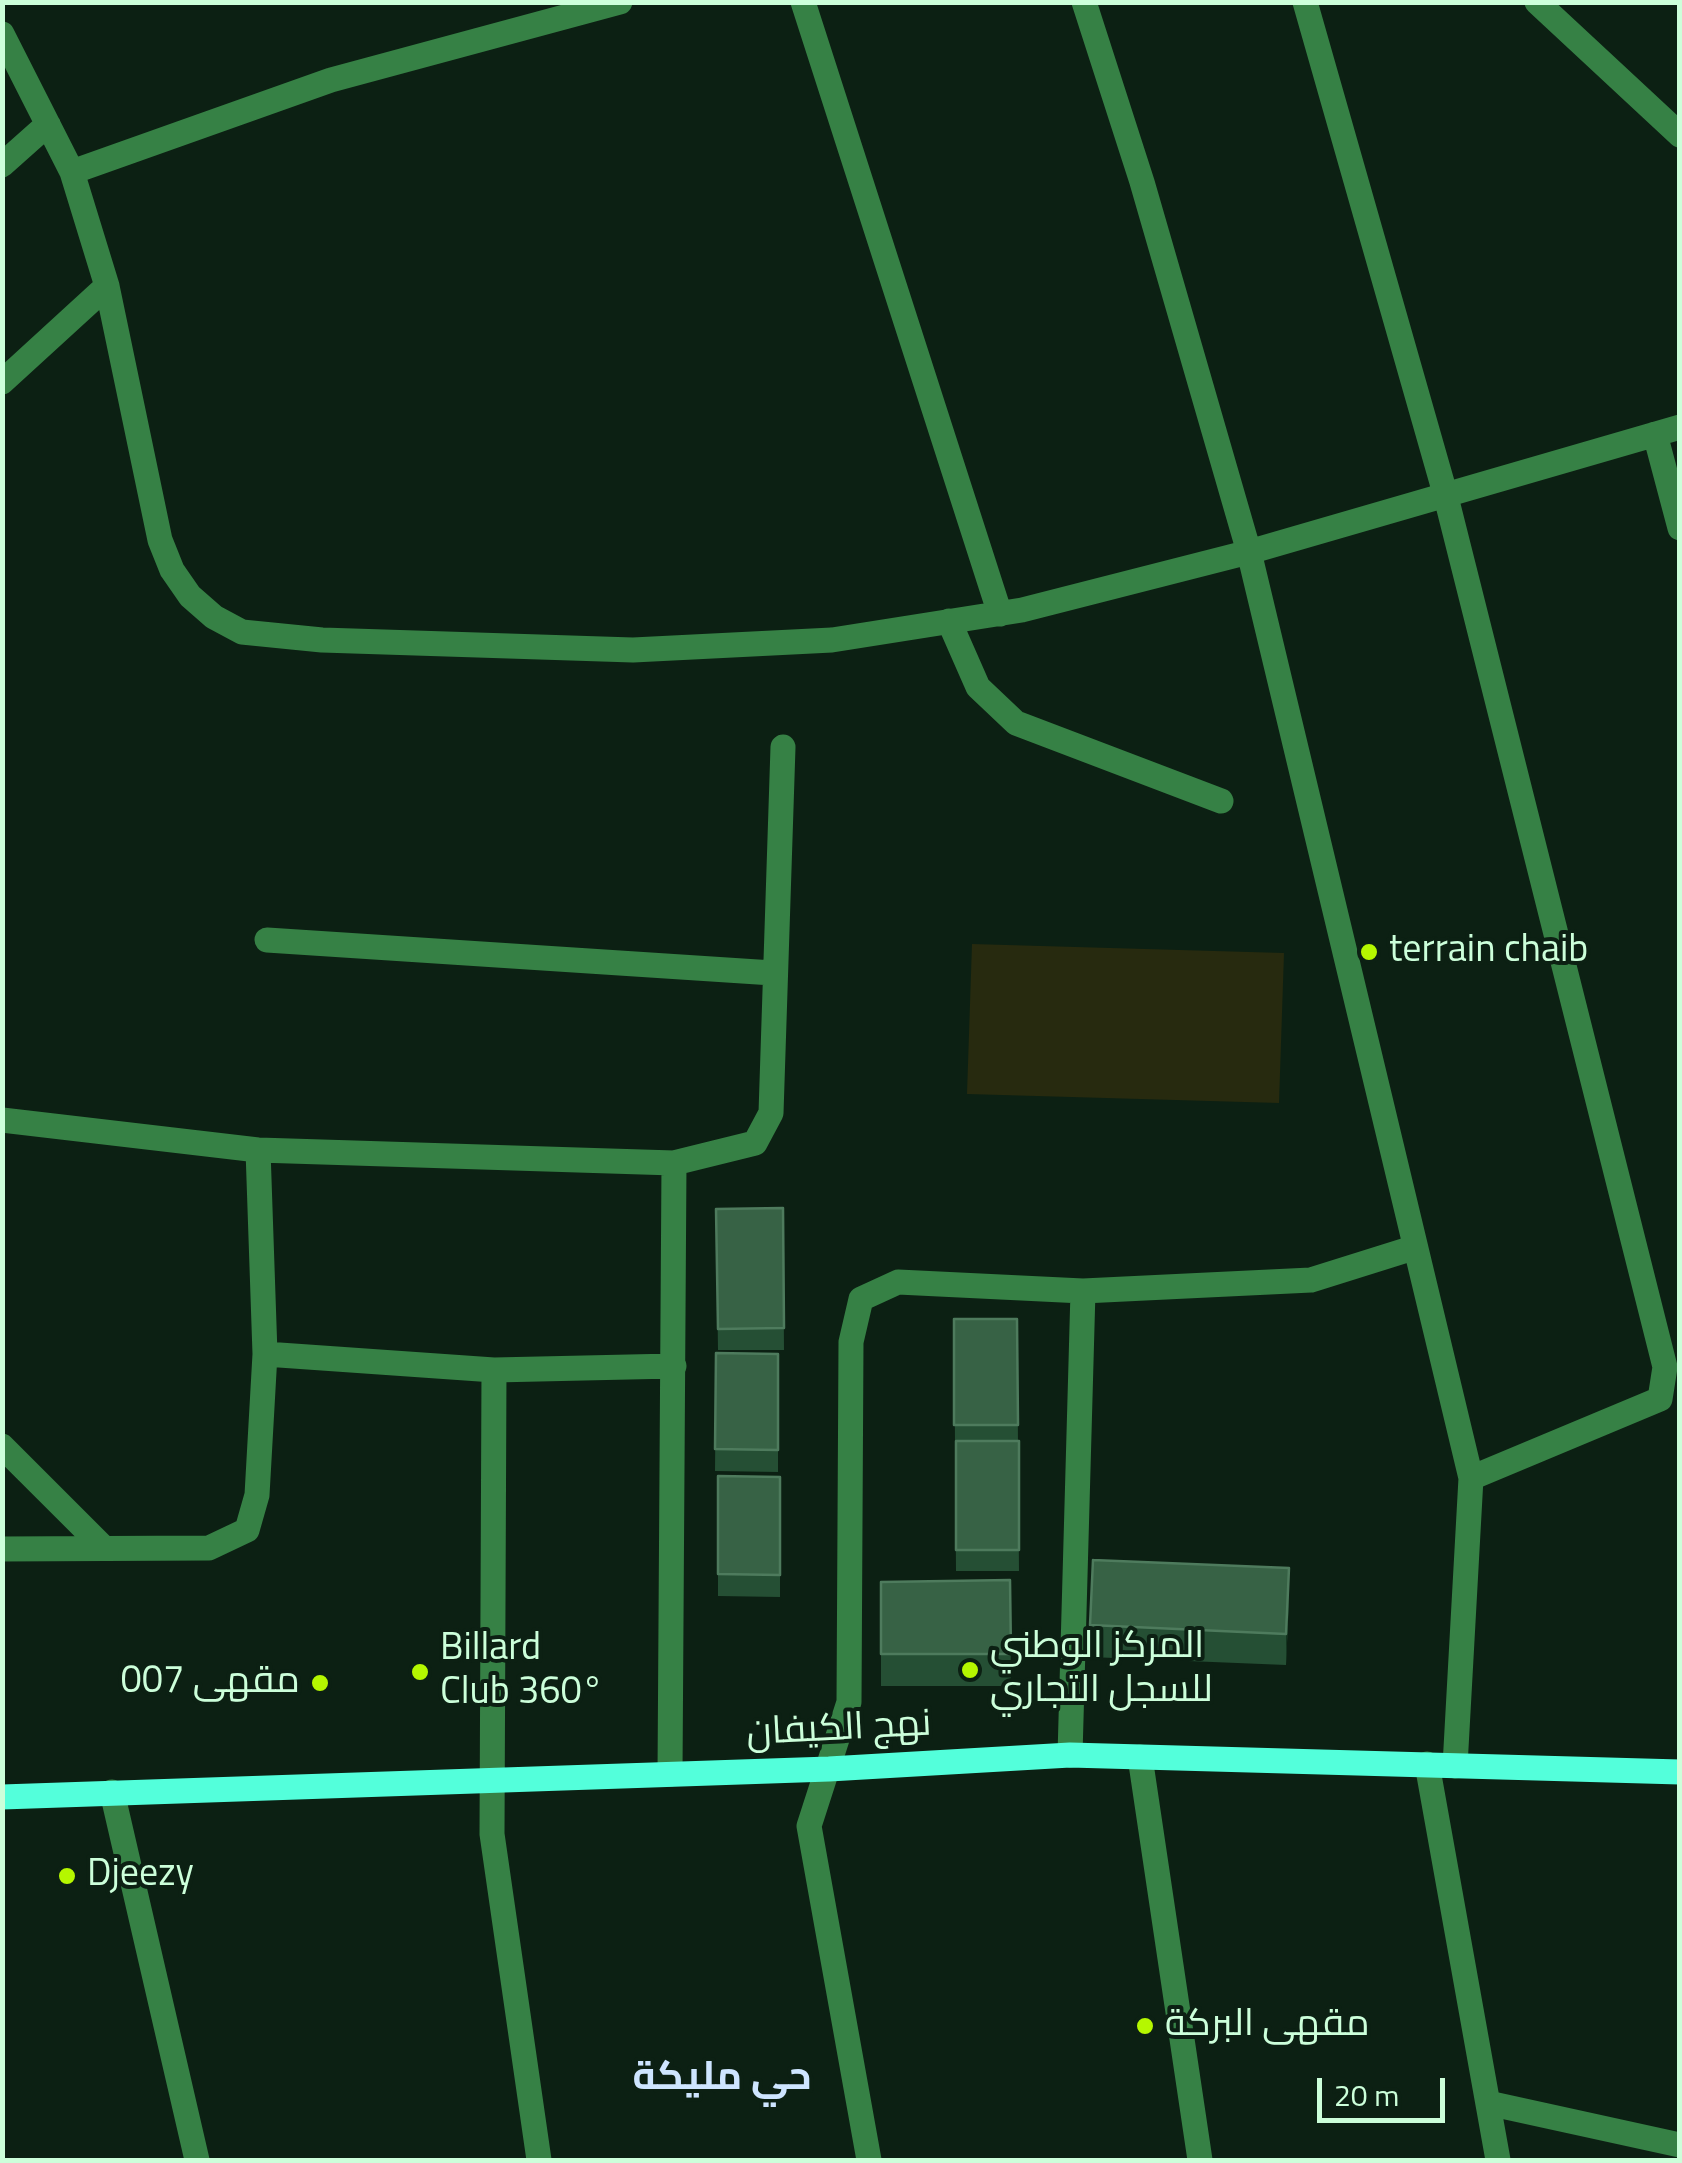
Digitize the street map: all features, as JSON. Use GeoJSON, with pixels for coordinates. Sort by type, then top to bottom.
{"type":"FeatureCollection","features":[{"type":"Feature","properties":{"kind":"main road","name":"نهج الكيفان"},"geometry":{"type":"LineString","coordinates":[[2,1797],[829,1770],[1070,1756],[1680,1772]]}},
{"type":"Feature","properties":{"kind":"street"},"geometry":{"type":"LineString","coordinates":[[72,172],[331,80],[620,2]]}},
{"type":"Feature","properties":{"kind":"street"},"geometry":{"type":"LineString","coordinates":[[803,2],[1000,614]]}},
{"type":"Feature","properties":{"kind":"street"},"geometry":{"type":"LineString","coordinates":[[1084,2],[1142,182],[1249,552],[1471,1478],[1455,1766]]}},
{"type":"Feature","properties":{"kind":"street"},"geometry":{"type":"LineString","coordinates":[[1305,2],[1445,493],[1665,1367],[1660,1399],[1471,1478]]}},
{"type":"Feature","properties":{"kind":"street"},"geometry":{"type":"LineString","coordinates":[[1536,2],[1680,135]]}},
{"type":"Feature","properties":{"kind":"street"},"geometry":{"type":"LineString","coordinates":[[2,34],[72,172],[107,286],[120,363],[166,555],[190,596],[214,618],[242,632],[322,640],[632,650],[832,640],[1000,614],[1249,552],[1667,431],[1680,528]]}},
{"type":"Feature","properties":{"kind":"street"},"geometry":{"type":"LineString","coordinates":[[2,165],[48,124]]}},
{"type":"Feature","properties":{"kind":"street"},"geometry":{"type":"LineString","coordinates":[[2,382],[107,286]]}},
{"type":"Feature","properties":{"kind":"street"},"geometry":{"type":"LineString","coordinates":[[948,622],[978,687],[1016,723],[1221,801]]}},
{"type":"Feature","properties":{"kind":"street"},"geometry":{"type":"LineString","coordinates":[[2,1120],[258,1150],[674,1163],[755,1143],[771,1113],[783,747]]}},
{"type":"Feature","properties":{"kind":"street"},"geometry":{"type":"LineString","coordinates":[[267,940],[773,973]]}},
{"type":"Feature","properties":{"kind":"street"},"geometry":{"type":"LineString","coordinates":[[2,1549],[101,1545],[209,1548],[247,1530],[258,1496],[266,1354],[258,1150]]}},
{"type":"Feature","properties":{"kind":"street"},"geometry":{"type":"LineString","coordinates":[[670,1774],[674,1163]]}},
{"type":"Feature","properties":{"kind":"street"},"geometry":{"type":"LineString","coordinates":[[869,2160],[809,1826],[849,1702],[851,1342],[861,1299],[898,1282],[1083,1291],[1310,1280],[1413,1248]]}},
{"type":"Feature","properties":{"kind":"street"},"geometry":{"type":"LineString","coordinates":[[1070,1756],[1083,1291]]}},
{"type":"Feature","properties":{"kind":"street"},"geometry":{"type":"LineString","coordinates":[[266,1354],[494,1370],[674,1366]]}},
{"type":"Feature","properties":{"kind":"street"},"geometry":{"type":"LineString","coordinates":[[494,1370],[492,1834],[539,2160]]}},
{"type":"Feature","properties":{"kind":"street"},"geometry":{"type":"LineString","coordinates":[[2,1446],[101,1545]]}},
{"type":"Feature","properties":{"kind":"street"},"geometry":{"type":"LineString","coordinates":[[1140,1757],[1200,2160]]}},
{"type":"Feature","properties":{"kind":"street"},"geometry":{"type":"LineString","coordinates":[[1427,1764],[1498,2160]]}},
{"type":"Feature","properties":{"kind":"street"},"geometry":{"type":"LineString","coordinates":[[112,1792],[197,2160]]}},
{"type":"Feature","properties":{"kind":"street"},"geometry":{"type":"LineString","coordinates":[[1488,2104],[1680,2145]]}},
{"type":"Feature","properties":{"kind":"green space"},"geometry":{"type":"Polygon","coordinates":[[[972,944],[1284,953],[1279,1103],[967,1094],[972,944]]]}},
{"type":"Feature","properties":{"kind":"building"},"geometry":{"type":"Polygon","coordinates":[[[783,1208],[784,1328],[718,1329],[716,1209],[783,1208]]]}},
{"type":"Feature","properties":{"kind":"building"},"geometry":{"type":"Polygon","coordinates":[[[954,1319],[1017,1319],[1018,1425],[954,1425],[954,1319]]]}},
{"type":"Feature","properties":{"kind":"building"},"geometry":{"type":"Polygon","coordinates":[[[716,1353],[778,1354],[778,1450],[715,1449],[716,1353]]]}},
{"type":"Feature","properties":{"kind":"building"},"geometry":{"type":"Polygon","coordinates":[[[956,1441],[1019,1441],[1019,1550],[956,1550],[956,1441]]]}},
{"type":"Feature","properties":{"kind":"building"},"geometry":{"type":"Polygon","coordinates":[[[718,1476],[780,1477],[780,1575],[718,1574],[718,1476]]]}},
{"type":"Feature","properties":{"kind":"building"},"geometry":{"type":"Polygon","coordinates":[[[1093,1560],[1289,1568],[1286,1634],[1090,1625],[1093,1560]]]}},
{"type":"Feature","properties":{"kind":"building"},"geometry":{"type":"Polygon","coordinates":[[[1010,1580],[1011,1654],[881,1654],[881,1582],[1010,1580]]]}},
{"type":"Feature","properties":{"kind":"place","name":"terrain chaib"},"geometry":{"type":"Point","coordinates":[1369,952]}},
{"type":"Feature","properties":{"kind":"place","name":"المركز الوطني للسجل التجاري"},"geometry":{"type":"Point","coordinates":[970,1670]}},
{"type":"Feature","properties":{"kind":"place","name":"Billard Club 360°"},"geometry":{"type":"Point","coordinates":[420,1672]}},
{"type":"Feature","properties":{"kind":"place","name":"مقهى 007"},"geometry":{"type":"Point","coordinates":[320,1683]}},
{"type":"Feature","properties":{"kind":"place","name":"Djeezy"},"geometry":{"type":"Point","coordinates":[67,1876]}},
{"type":"Feature","properties":{"kind":"place","name":"مقهى البركة"},"geometry":{"type":"Point","coordinates":[1145,2026]}},
{"type":"Feature","properties":{"kind":"district","name":"حي مليكة"},"geometry":{"type":"Point","coordinates":[722,2079]}}]}
